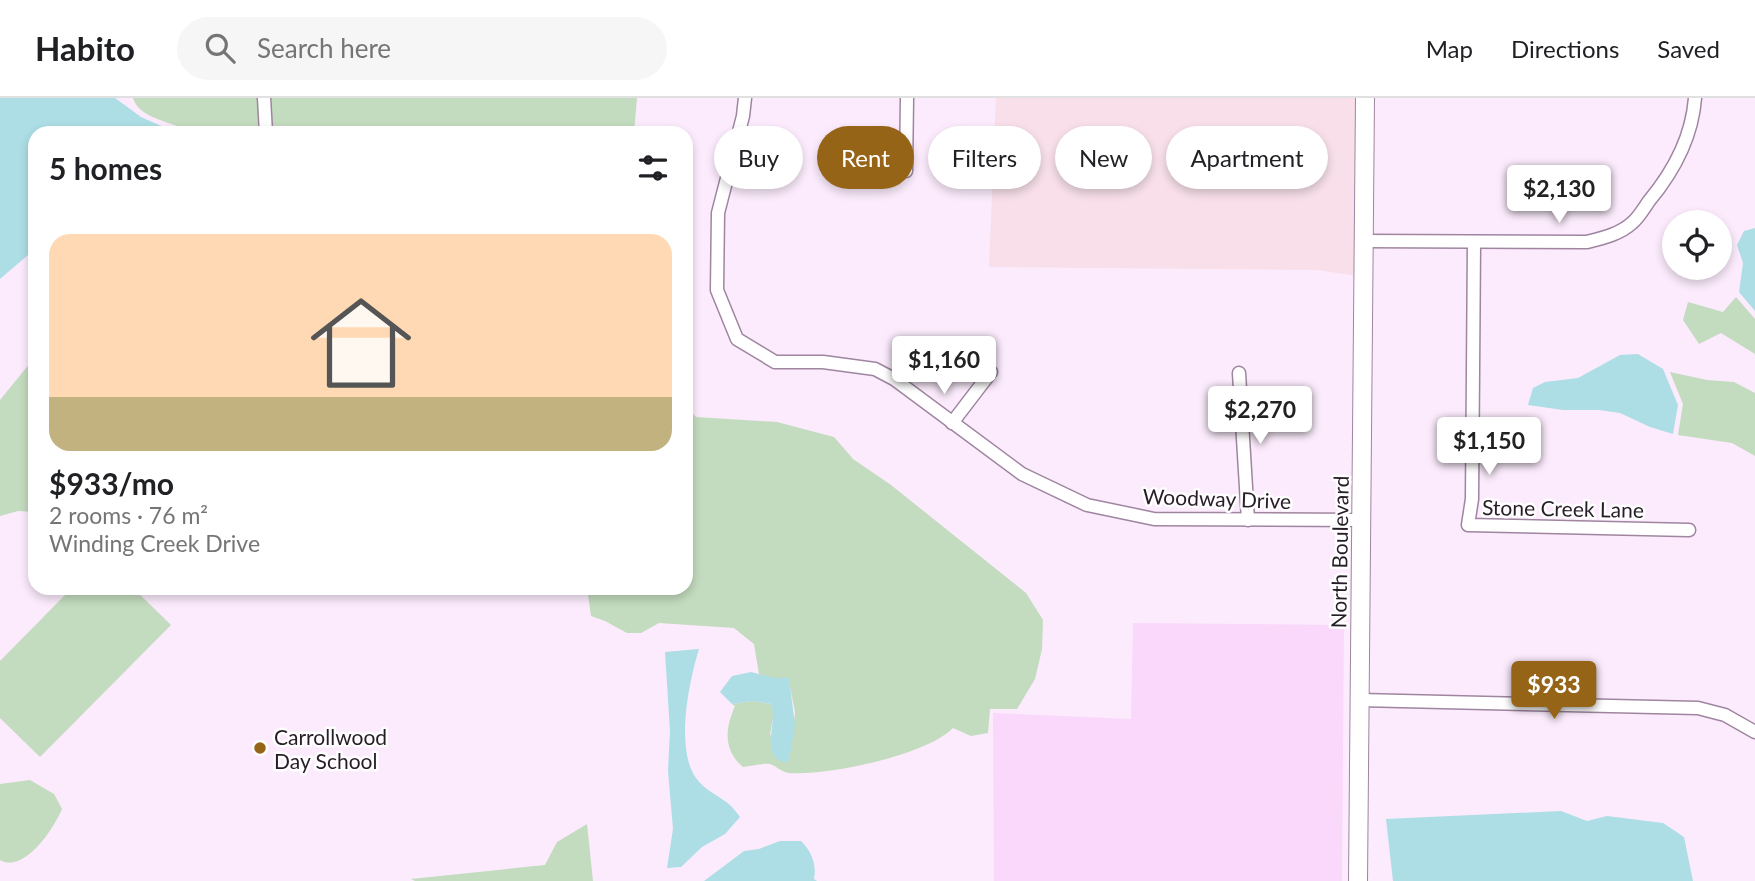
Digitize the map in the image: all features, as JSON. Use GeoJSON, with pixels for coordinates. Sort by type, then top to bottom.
{"type":"FeatureCollection","features":[{"type":"Feature","properties":{"kind":"street"},"geometry":{"type":"LineString","coordinates":[[264,98],[266,126]]}},
{"type":"Feature","properties":{"kind":"street","name":"Woodway Drive"},"geometry":{"type":"LineString","coordinates":[[745,98],[743,116],[718,214],[717,290],[737,339],[775,362],[823,362],[875,369],[894,379],[1022,474],[1087,505],[1154,519],[1362,520]]}},
{"type":"Feature","properties":{"kind":"street"},"geometry":{"type":"LineString","coordinates":[[907,98],[907,126]]}},
{"type":"Feature","properties":{"kind":"street","name":"North Boulevard"},"geometry":{"type":"LineString","coordinates":[[1358,881],[1365,98]]}},
{"type":"Feature","properties":{"kind":"street"},"geometry":{"type":"LineString","coordinates":[[1364,241],[1587,242],[1611,236],[1632,223],[1666,180],[1684,148],[1695,98]]}},
{"type":"Feature","properties":{"kind":"street","name":"Stone Creek Lane"},"geometry":{"type":"LineString","coordinates":[[1474,242],[1472,499],[1468,525],[1689,530]]}},
{"type":"Feature","properties":{"kind":"street"},"geometry":{"type":"LineString","coordinates":[[952,423],[991,372]]}},
{"type":"Feature","properties":{"kind":"street"},"geometry":{"type":"LineString","coordinates":[[1240,373],[1248,520]]}},
{"type":"Feature","properties":{"kind":"street"},"geometry":{"type":"LineString","coordinates":[[1360,700],[1698,708],[1725,715],[1755,732]]}},
{"type":"Feature","properties":{"kind":"shaded area"},"geometry":{"type":"Polygon","coordinates":[[[996,98],[1361,98],[1358,276],[1317,270],[989,267],[992,189],[1041,189],[1041,126],[995,126],[996,98]]]}},
{"type":"Feature","properties":{"kind":"shaded area"},"geometry":{"type":"Polygon","coordinates":[[[1133,623],[1344,625],[1342,881],[994,881],[993,713],[1131,719],[1133,623]]]}},
{"type":"Feature","properties":{"kind":"green space"},"geometry":{"type":"Polygon","coordinates":[[[133,98],[259,98],[261,126],[177,126],[145,113],[133,98]]]}},
{"type":"Feature","properties":{"kind":"green space"},"geometry":{"type":"Polygon","coordinates":[[[270,98],[637,98],[635,126],[272,126],[270,98]]]}},
{"type":"Feature","properties":{"kind":"green space"},"geometry":{"type":"Polygon","coordinates":[[[1736,297],[1755,319],[1755,354],[1721,333],[1699,344],[1683,320],[1688,302],[1723,312],[1736,297]]]}},
{"type":"Feature","properties":{"kind":"green space"},"geometry":{"type":"Polygon","coordinates":[[[28,366],[28,512],[18,511],[0,516],[0,400],[28,366]]]}},
{"type":"Feature","properties":{"kind":"green space"},"geometry":{"type":"Polygon","coordinates":[[[1670,372],[1707,380],[1734,382],[1755,393],[1755,456],[1732,443],[1678,435],[1683,404],[1670,372]]]}},
{"type":"Feature","properties":{"kind":"green space"},"geometry":{"type":"Polygon","coordinates":[[[693,414],[696,417],[777,422],[834,437],[853,459],[891,485],[1026,593],[1043,620],[1042,649],[1035,679],[1017,709],[990,709],[988,733],[971,736],[953,728],[922,747],[875,762],[827,771],[786,772],[770,764],[743,767],[729,746],[729,723],[735,706],[732,704],[752,701],[771,704],[774,712],[770,735],[791,747],[795,712],[790,687],[759,674],[754,644],[734,628],[659,623],[641,633],[627,633],[591,616],[588,595],[693,595],[693,414]]]}},
{"type":"Feature","properties":{"kind":"green space"},"geometry":{"type":"Polygon","coordinates":[[[65,595],[140,595],[171,625],[40,757],[0,718],[0,661],[65,595]]]}},
{"type":"Feature","properties":{"kind":"green space"},"geometry":{"type":"Polygon","coordinates":[[[30,780],[54,794],[62,809],[37,847],[19,861],[9,863],[0,860],[0,784],[30,780]]]}},
{"type":"Feature","properties":{"kind":"green space"},"geometry":{"type":"Polygon","coordinates":[[[587,824],[593,881],[411,879],[545,865],[557,842],[587,824]]]}},
{"type":"Feature","properties":{"kind":"water"},"geometry":{"type":"Polygon","coordinates":[[[0,98],[115,98],[141,117],[161,126],[28,126],[28,255],[0,279],[0,98]]]}},
{"type":"Feature","properties":{"kind":"water"},"geometry":{"type":"Polygon","coordinates":[[[1755,228],[1755,311],[1739,292],[1743,263],[1737,245],[1744,231],[1755,228]]]}},
{"type":"Feature","properties":{"kind":"water"},"geometry":{"type":"Polygon","coordinates":[[[1638,354],[1663,369],[1678,405],[1673,434],[1620,413],[1528,405],[1533,388],[1545,382],[1578,378],[1620,355],[1638,354]]]}},
{"type":"Feature","properties":{"kind":"water"},"geometry":{"type":"Polygon","coordinates":[[[699,649],[688,696],[686,750],[699,782],[730,805],[740,817],[725,834],[702,847],[681,867],[667,868],[673,829],[668,771],[670,731],[665,652],[699,649]]]}},
{"type":"Feature","properties":{"kind":"water"},"geometry":{"type":"Polygon","coordinates":[[[751,672],[774,678],[789,678],[795,725],[789,760],[785,763],[777,758],[771,745],[771,704],[752,701],[732,704],[720,692],[732,676],[751,672]]]}},
{"type":"Feature","properties":{"kind":"water"},"geometry":{"type":"Polygon","coordinates":[[[1561,811],[1587,821],[1607,816],[1663,823],[1684,837],[1693,881],[1393,881],[1386,819],[1561,811]]]}},
{"type":"Feature","properties":{"kind":"water"},"geometry":{"type":"Polygon","coordinates":[[[780,841],[801,841],[812,858],[814,879],[817,881],[704,881],[744,851],[780,841]]]}},
{"type":"Feature","properties":{"kind":"place","name":"Carrollwood Day School"},"geometry":{"type":"Point","coordinates":[260,748]}}]}
